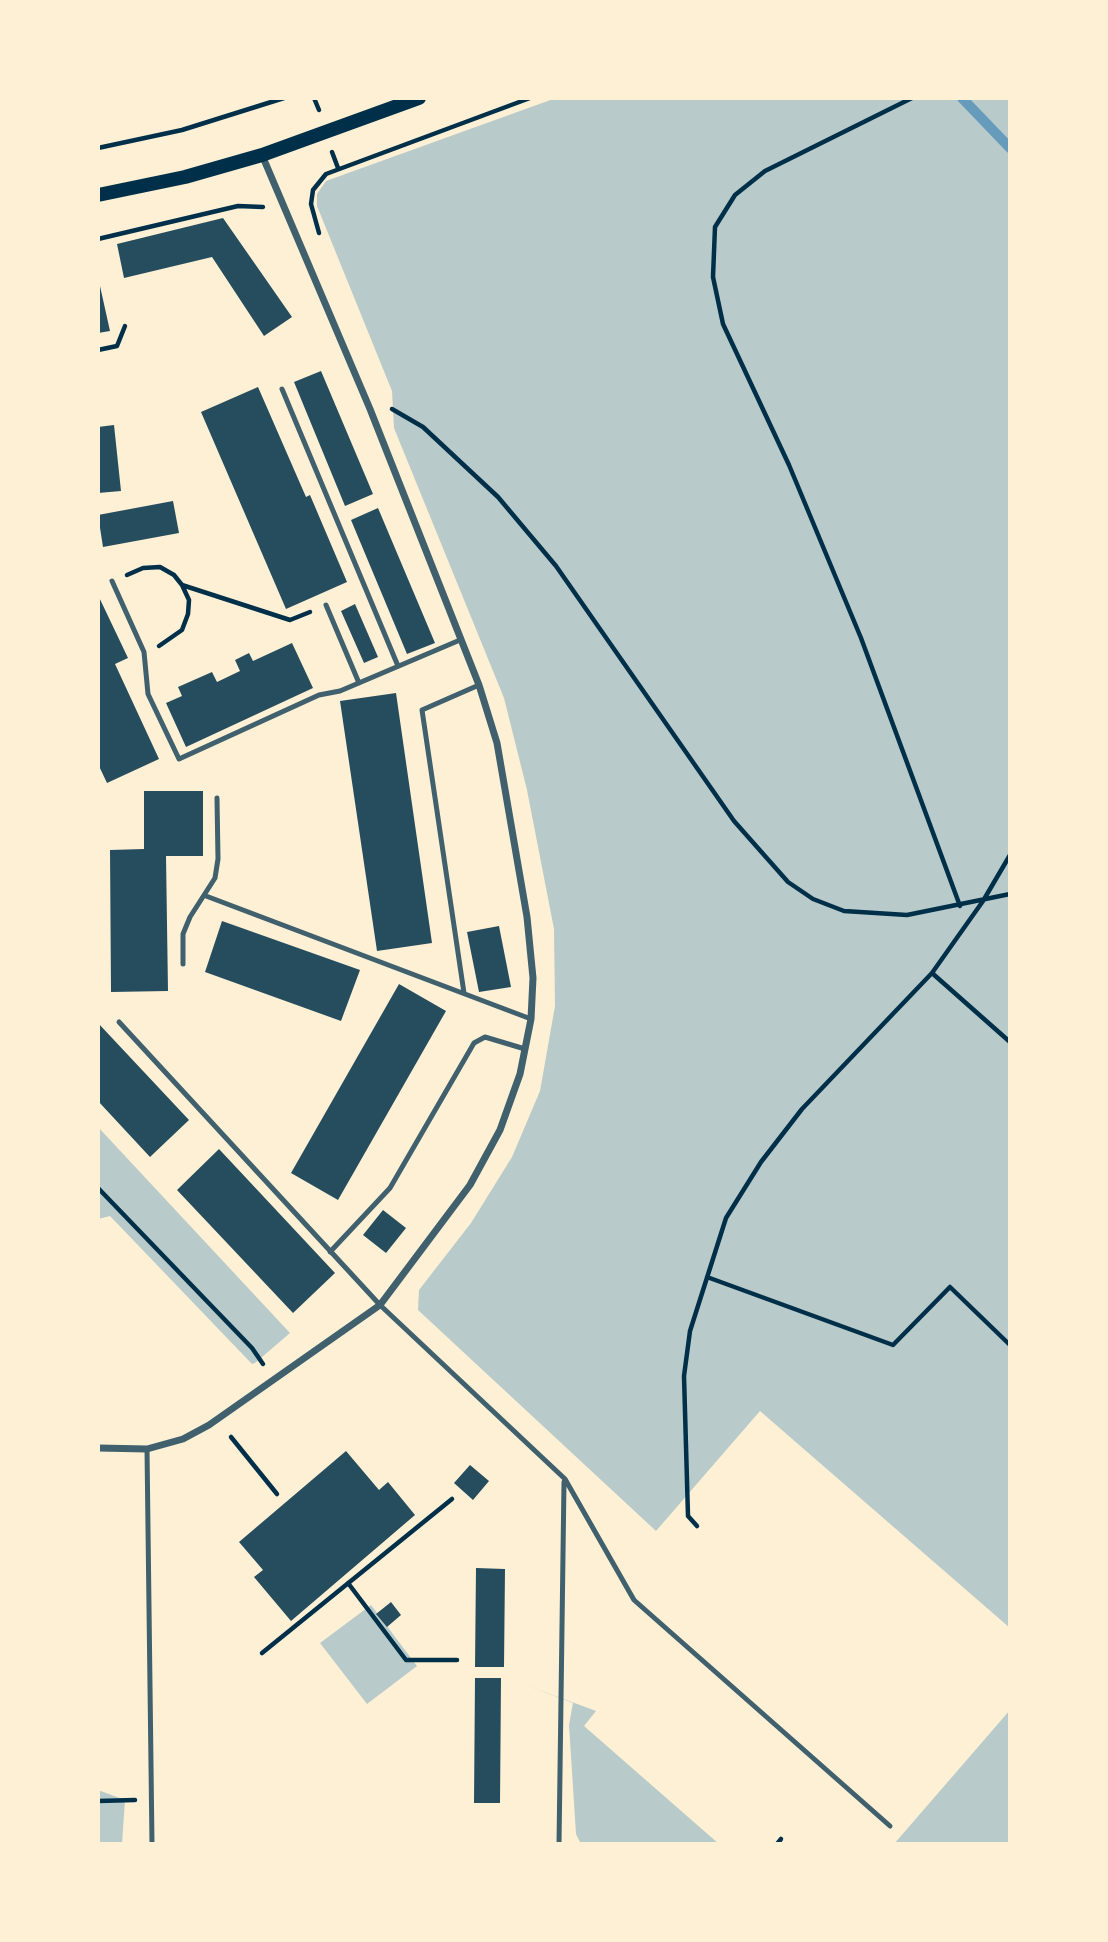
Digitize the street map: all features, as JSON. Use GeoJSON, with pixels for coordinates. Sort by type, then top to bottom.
{"type":"FeatureCollection","features":[{"type":"Feature","properties":{"kind":"main road"},"geometry":{"type":"LineString","coordinates":[[98,195],[185,177],[262,155],[418,98]]}},
{"type":"Feature","properties":{"kind":"street"},"geometry":{"type":"LineString","coordinates":[[98,1448],[147,1449],[183,1439],[380,1306],[470,1185],[500,1130],[525,1049],[531,1019],[533,978],[527,917],[497,743],[479,685],[370,409],[262,155]]}},
{"type":"Feature","properties":{"kind":"lane"},"geometry":{"type":"LineString","coordinates":[[282,389],[398,667]]}},
{"type":"Feature","properties":{"kind":"lane"},"geometry":{"type":"LineString","coordinates":[[112,581],[144,652],[148,694],[179,759],[320,695],[359,683],[460,640]]}},
{"type":"Feature","properties":{"kind":"lane"},"geometry":{"type":"LineString","coordinates":[[326,606],[359,683]]}},
{"type":"Feature","properties":{"kind":"lane"},"geometry":{"type":"LineString","coordinates":[[464,993],[422,710],[479,685]]}},
{"type":"Feature","properties":{"kind":"lane"},"geometry":{"type":"LineString","coordinates":[[183,964],[183,934],[190,917],[206,896],[215,878],[218,859],[218,798]]}},
{"type":"Feature","properties":{"kind":"lane"},"geometry":{"type":"LineString","coordinates":[[206,896],[531,1019]]}},
{"type":"Feature","properties":{"kind":"lane"},"geometry":{"type":"LineString","coordinates":[[119,1022],[380,1306],[565,1479],[634,1600],[890,1826]]}},
{"type":"Feature","properties":{"kind":"lane"},"geometry":{"type":"LineString","coordinates":[[330,1252],[390,1188],[474,1042],[485,1037],[525,1049]]}},
{"type":"Feature","properties":{"kind":"lane"},"geometry":{"type":"LineString","coordinates":[[147,1449],[152,1844]]}},
{"type":"Feature","properties":{"kind":"lane"},"geometry":{"type":"LineString","coordinates":[[559,1844],[565,1479]]}},
{"type":"Feature","properties":{"kind":"path"},"geometry":{"type":"LineString","coordinates":[[98,148],[182,130],[284,98]]}},
{"type":"Feature","properties":{"kind":"path"},"geometry":{"type":"LineString","coordinates":[[98,239],[238,206],[259,209],[313,190],[326,174],[338,168],[530,98]]}},
{"type":"Feature","properties":{"kind":"path"},"geometry":{"type":"LineString","coordinates":[[912,98],[776,164],[735,195],[715,227],[713,277],[723,324],[789,465],[862,638],[960,906]]}},
{"type":"Feature","properties":{"kind":"path"},"geometry":{"type":"LineString","coordinates":[[98,350],[117,346],[125,326]]}},
{"type":"Feature","properties":{"kind":"path"},"geometry":{"type":"LineString","coordinates":[[392,410],[423,427],[498,497],[547,556],[734,821],[788,882],[813,899],[844,911],[907,915],[1010,894]]}},
{"type":"Feature","properties":{"kind":"path"},"geometry":{"type":"LineString","coordinates":[[112,581],[144,568],[160,568],[174,575],[189,600],[183,630],[172,640],[144,652]]}},
{"type":"Feature","properties":{"kind":"path"},"geometry":{"type":"LineString","coordinates":[[182,585],[290,620],[326,606]]}},
{"type":"Feature","properties":{"kind":"path"},"geometry":{"type":"LineString","coordinates":[[697,1525],[688,1516],[684,1376],[690,1331],[726,1218],[761,1162],[802,1109],[932,973],[983,901],[1010,855]]}},
{"type":"Feature","properties":{"kind":"path"},"geometry":{"type":"LineString","coordinates":[[932,973],[1010,1042]]}},
{"type":"Feature","properties":{"kind":"path"},"geometry":{"type":"LineString","coordinates":[[98,1188],[252,1348],[274,1379]]}},
{"type":"Feature","properties":{"kind":"path"},"geometry":{"type":"LineString","coordinates":[[707,1277],[893,1345],[950,1287],[1010,1345]]}},
{"type":"Feature","properties":{"kind":"path"},"geometry":{"type":"LineString","coordinates":[[230,1437],[277,1494]]}},
{"type":"Feature","properties":{"kind":"path"},"geometry":{"type":"LineString","coordinates":[[261,1653],[452,1499]]}},
{"type":"Feature","properties":{"kind":"path"},"geometry":{"type":"LineString","coordinates":[[348,1583],[406,1660],[457,1660]]}},
{"type":"Feature","properties":{"kind":"path"},"geometry":{"type":"LineString","coordinates":[[98,1801],[150,1800]]}},
{"type":"Feature","properties":{"kind":"shaded area"},"geometry":{"type":"Polygon","coordinates":[[[556,98],[1010,98],[1010,1628],[760,1411],[656,1531],[418,1310],[419,1290],[471,1223],[512,1157],[540,1091],[555,1006],[554,929],[527,790],[504,698],[394,428],[392,391],[317,206],[317,194],[326,181],[556,98]]]}},
{"type":"Feature","properties":{"kind":"shaded area"},"geometry":{"type":"Polygon","coordinates":[[[98,1127],[290,1333],[255,1363],[252,1364],[110,1216],[98,1219],[98,1127]]]}},
{"type":"Feature","properties":{"kind":"shaded area"},"geometry":{"type":"Polygon","coordinates":[[[371,1605],[417,1666],[367,1704],[320,1643],[371,1605]]]}},
{"type":"Feature","properties":{"kind":"shaded area"},"geometry":{"type":"Polygon","coordinates":[[[526,1685],[596,1711],[584,1726],[719,1844],[581,1844],[576,1834],[569,1725],[573,1703],[526,1685]]]}},
{"type":"Feature","properties":{"kind":"shaded area"},"geometry":{"type":"Polygon","coordinates":[[[1010,1710],[1010,1844],[894,1844],[1010,1710]]]}},
{"type":"Feature","properties":{"kind":"shaded area"},"geometry":{"type":"Polygon","coordinates":[[[98,1790],[125,1800],[122,1844],[98,1844],[98,1790]]]}},
{"type":"Feature","properties":{"kind":"building"},"geometry":{"type":"Polygon","coordinates":[[[223,218],[292,317],[264,336],[212,257],[124,278],[117,244],[223,218]]]}},
{"type":"Feature","properties":{"kind":"building"},"geometry":{"type":"Polygon","coordinates":[[[98,277],[110,331],[98,333],[98,277]]]}},
{"type":"Feature","properties":{"kind":"building"},"geometry":{"type":"Polygon","coordinates":[[[321,371],[373,494],[345,506],[294,382],[321,371]]]}},
{"type":"Feature","properties":{"kind":"building"},"geometry":{"type":"Polygon","coordinates":[[[258,387],[306,497],[310,495],[347,582],[286,609],[201,412],[258,387]]]}},
{"type":"Feature","properties":{"kind":"building"},"geometry":{"type":"Polygon","coordinates":[[[114,425],[121,491],[98,493],[98,427],[114,425]]]}},
{"type":"Feature","properties":{"kind":"building"},"geometry":{"type":"Polygon","coordinates":[[[173,501],[179,533],[103,547],[98,515],[173,501]]]}},
{"type":"Feature","properties":{"kind":"building"},"geometry":{"type":"Polygon","coordinates":[[[378,508],[435,643],[407,654],[351,520],[378,508]]]}},
{"type":"Feature","properties":{"kind":"building"},"geometry":{"type":"Polygon","coordinates":[[[98,595],[128,658],[115,664],[159,759],[107,783],[98,764],[98,595]]]}},
{"type":"Feature","properties":{"kind":"building"},"geometry":{"type":"Polygon","coordinates":[[[355,604],[378,657],[364,663],[341,611],[355,604]]]}},
{"type":"Feature","properties":{"kind":"building"},"geometry":{"type":"Polygon","coordinates":[[[292,643],[313,688],[186,747],[166,703],[182,696],[178,687],[212,672],[217,682],[240,671],[235,660],[249,653],[253,661],[292,643]]]}},
{"type":"Feature","properties":{"kind":"building"},"geometry":{"type":"Polygon","coordinates":[[[396,693],[432,943],[377,951],[340,701],[396,693]]]}},
{"type":"Feature","properties":{"kind":"building"},"geometry":{"type":"Polygon","coordinates":[[[144,791],[203,791],[203,856],[166,856],[168,991],[111,992],[110,850],[144,849],[144,791]]]}},
{"type":"Feature","properties":{"kind":"building"},"geometry":{"type":"Polygon","coordinates":[[[222,921],[360,970],[341,1021],[205,972],[222,921]]]}},
{"type":"Feature","properties":{"kind":"building"},"geometry":{"type":"Polygon","coordinates":[[[499,926],[511,987],[479,992],[467,932],[499,926]]]}},
{"type":"Feature","properties":{"kind":"building"},"geometry":{"type":"Polygon","coordinates":[[[399,984],[446,1011],[338,1200],[291,1173],[399,984]]]}},
{"type":"Feature","properties":{"kind":"building"},"geometry":{"type":"Polygon","coordinates":[[[98,1023],[189,1120],[150,1157],[98,1101],[98,1023]]]}},
{"type":"Feature","properties":{"kind":"building"},"geometry":{"type":"Polygon","coordinates":[[[219,1149],[335,1273],[293,1313],[177,1190],[219,1149]]]}},
{"type":"Feature","properties":{"kind":"building"},"geometry":{"type":"Polygon","coordinates":[[[383,1210],[406,1228],[386,1253],[363,1235],[383,1210]]]}},
{"type":"Feature","properties":{"kind":"building"},"geometry":{"type":"Polygon","coordinates":[[[346,1451],[379,1490],[388,1482],[415,1515],[291,1621],[254,1577],[263,1570],[239,1542],[346,1451]]]}},
{"type":"Feature","properties":{"kind":"building"},"geometry":{"type":"Polygon","coordinates":[[[470,1465],[489,1481],[473,1500],[454,1483],[470,1465]]]}},
{"type":"Feature","properties":{"kind":"building"},"geometry":{"type":"Polygon","coordinates":[[[476,1568],[505,1569],[504,1667],[475,1667],[476,1568]]]}},
{"type":"Feature","properties":{"kind":"building"},"geometry":{"type":"Polygon","coordinates":[[[391,1602],[401,1615],[387,1627],[376,1614],[391,1602]]]}},
{"type":"Feature","properties":{"kind":"building"},"geometry":{"type":"Polygon","coordinates":[[[475,1678],[501,1678],[500,1803],[474,1803],[475,1678]]]}},
{"type":"Feature","properties":{"kind":"waterway"},"geometry":{"type":"LineString","coordinates":[[962,98],[1010,148]]}}]}
